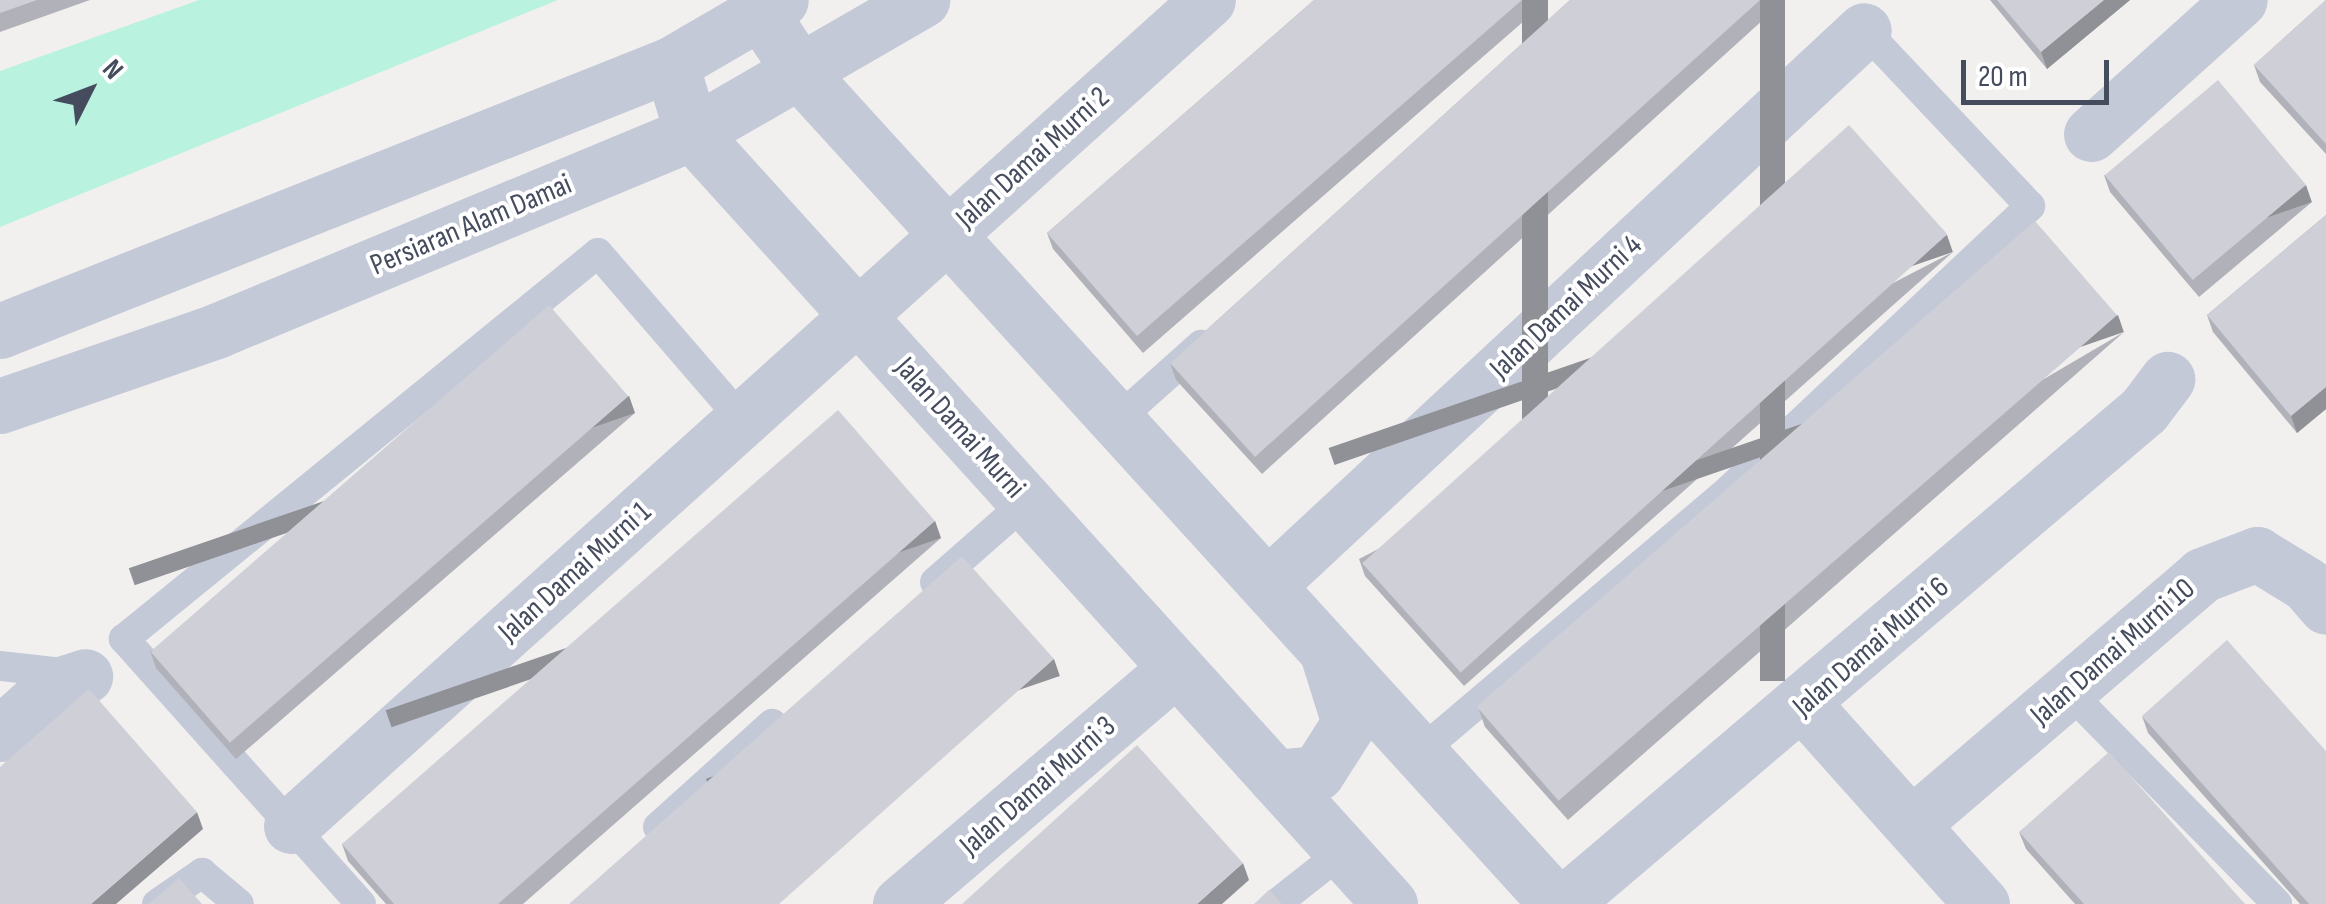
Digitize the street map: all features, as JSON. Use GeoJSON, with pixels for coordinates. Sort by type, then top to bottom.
{"type":"FeatureCollection","features":[{"type":"Feature","properties":{"kind":"street","name":"Persiaran Alam Damai"},"geometry":{"type":"LineString","coordinates":[[0,406],[216,331],[692,133],[802,76],[922,0]]}},
{"type":"Feature","properties":{"kind":"street","name":"Jalan Damai Murni 2"},"geometry":{"type":"LineString","coordinates":[[859,318],[1208,0]]}},
{"type":"Feature","properties":{"kind":"street"},"geometry":{"type":"LineString","coordinates":[[2091,134],[2240,0]]}},
{"type":"Feature","properties":{"kind":"street"},"geometry":{"type":"LineString","coordinates":[[0,330],[671,64],[771,6],[802,76],[1560,904]]}},
{"type":"Feature","properties":{"kind":"street","name":"Jalan Damai Murni 4"},"geometry":{"type":"LineString","coordinates":[[1268,586],[1864,30]]}},
{"type":"Feature","properties":{"kind":"street","name":"Jalan Damai Murni"},"geometry":{"type":"LineString","coordinates":[[671,64],[692,133],[1390,904]]}},
{"type":"Feature","properties":{"kind":"street","name":"Jalan Damai Murni 1"},"geometry":{"type":"LineString","coordinates":[[291,826],[859,318]]}},
{"type":"Feature","properties":{"kind":"street","name":"Jalan Damai Murni 6"},"geometry":{"type":"LineString","coordinates":[[1560,904],[1804,706],[2144,410],[2167,379]]}},
{"type":"Feature","properties":{"kind":"street","name":"Jalan Damai Murni 10"},"geometry":{"type":"LineString","coordinates":[[1913,823],[2202,575],[2257,554],[2306,584],[2326,607]]}},
{"type":"Feature","properties":{"kind":"street"},"geometry":{"type":"LineString","coordinates":[[1276,777],[1317,772],[1349,723],[1327,651]]}},
{"type":"Feature","properties":{"kind":"street","name":"Jalan Damai Murni 3"},"geometry":{"type":"LineString","coordinates":[[900,904],[1176,668]]}},
{"type":"Feature","properties":{"kind":"street"},"geometry":{"type":"LineString","coordinates":[[0,734],[52,687],[85,676]]}},
{"type":"Feature","properties":{"kind":"street"},"geometry":{"type":"LineString","coordinates":[[1804,706],[1982,904]]}},
{"type":"Feature","properties":{"kind":"lane"},"geometry":{"type":"LineString","coordinates":[[1419,753],[1729,490],[2030,206],[1864,30]]}},
{"type":"Feature","properties":{"kind":"lane"},"geometry":{"type":"LineString","coordinates":[[361,904],[124,639],[598,253],[744,421]]}},
{"type":"Feature","properties":{"kind":"lane"},"geometry":{"type":"LineString","coordinates":[[1118,420],[1221,327]]}},
{"type":"Feature","properties":{"kind":"lane"},"geometry":{"type":"LineString","coordinates":[[907,606],[1026,502]]}},
{"type":"Feature","properties":{"kind":"lane"},"geometry":{"type":"LineString","coordinates":[[0,666],[85,676]]}},
{"type":"Feature","properties":{"kind":"lane"},"geometry":{"type":"LineString","coordinates":[[2069,692],[2278,904]]}},
{"type":"Feature","properties":{"kind":"lane"},"geometry":{"type":"LineString","coordinates":[[630,853],[802,698]]}},
{"type":"Feature","properties":{"kind":"lane"},"geometry":{"type":"LineString","coordinates":[[1276,904],[1342,852]]}},
{"type":"Feature","properties":{"kind":"lane"},"geometry":{"type":"LineString","coordinates":[[158,904],[202,873],[239,904]]}},
{"type":"Feature","properties":{"kind":"green space"},"geometry":{"type":"Polygon","coordinates":[[[199,0],[558,0],[0,227],[0,71],[199,0]]]}},
{"type":"Feature","properties":{"kind":"building"},"geometry":{"type":"Polygon","coordinates":[[[0,0],[37,0],[0,13],[0,0]]]}},
{"type":"Feature","properties":{"kind":"building"},"geometry":{"type":"Polygon","coordinates":[[[1314,0],[1522,0],[1137,336],[1047,233],[1314,0]]]}},
{"type":"Feature","properties":{"kind":"building"},"geometry":{"type":"Polygon","coordinates":[[[1570,0],[1760,0],[1255,457],[1170,363],[1570,0]]]}},
{"type":"Feature","properties":{"kind":"building"},"geometry":{"type":"Polygon","coordinates":[[[1997,0],[2104,0],[2041,52],[1997,0]]]}},
{"type":"Feature","properties":{"kind":"building"},"geometry":{"type":"Polygon","coordinates":[[[2326,0],[2326,144],[2254,65],[2326,0]]]}},
{"type":"Feature","properties":{"kind":"building"},"geometry":{"type":"Polygon","coordinates":[[[2218,80],[2306,185],[2193,280],[2105,175],[2218,80]]]}},
{"type":"Feature","properties":{"kind":"building"},"geometry":{"type":"Polygon","coordinates":[[[1849,125],[1947,234],[1461,673],[1362,563],[1849,125]]]}},
{"type":"Feature","properties":{"kind":"building"},"geometry":{"type":"Polygon","coordinates":[[[2326,215],[2326,387],[2291,416],[2207,315],[2326,215]]]}},
{"type":"Feature","properties":{"kind":"building"},"geometry":{"type":"Polygon","coordinates":[[[2035,221],[2117,315],[1559,801],[1477,706],[2035,221]]]}},
{"type":"Feature","properties":{"kind":"building"},"geometry":{"type":"Polygon","coordinates":[[[549,305],[628,396],[230,743],[151,651],[549,305]]]}},
{"type":"Feature","properties":{"kind":"building"},"geometry":{"type":"Polygon","coordinates":[[[838,410],[935,521],[498,904],[394,904],[342,844],[838,410]]]}},
{"type":"Feature","properties":{"kind":"building"},"geometry":{"type":"Polygon","coordinates":[[[962,556],[1054,659],[779,904],[569,904],[962,556]]]}},
{"type":"Feature","properties":{"kind":"building"},"geometry":{"type":"Polygon","coordinates":[[[2227,640],[2326,751],[2326,904],[2309,904],[2142,716],[2227,640]]]}},
{"type":"Feature","properties":{"kind":"building"},"geometry":{"type":"Polygon","coordinates":[[[89,689],[197,812],[91,904],[0,904],[0,767],[89,689]]]}},
{"type":"Feature","properties":{"kind":"building"},"geometry":{"type":"Polygon","coordinates":[[[1137,745],[1243,863],[1197,904],[962,904],[1137,745]]]}},
{"type":"Feature","properties":{"kind":"building"},"geometry":{"type":"Polygon","coordinates":[[[2109,752],[2245,904],[2084,904],[2019,832],[2109,752]]]}},
{"type":"Feature","properties":{"kind":"building"},"geometry":{"type":"Polygon","coordinates":[[[179,878],[202,904],[149,904],[179,878]]]}},
{"type":"Feature","properties":{"kind":"building"},"geometry":{"type":"Polygon","coordinates":[[[1269,890],[1282,904],[1254,904],[1269,890]]]}}]}
